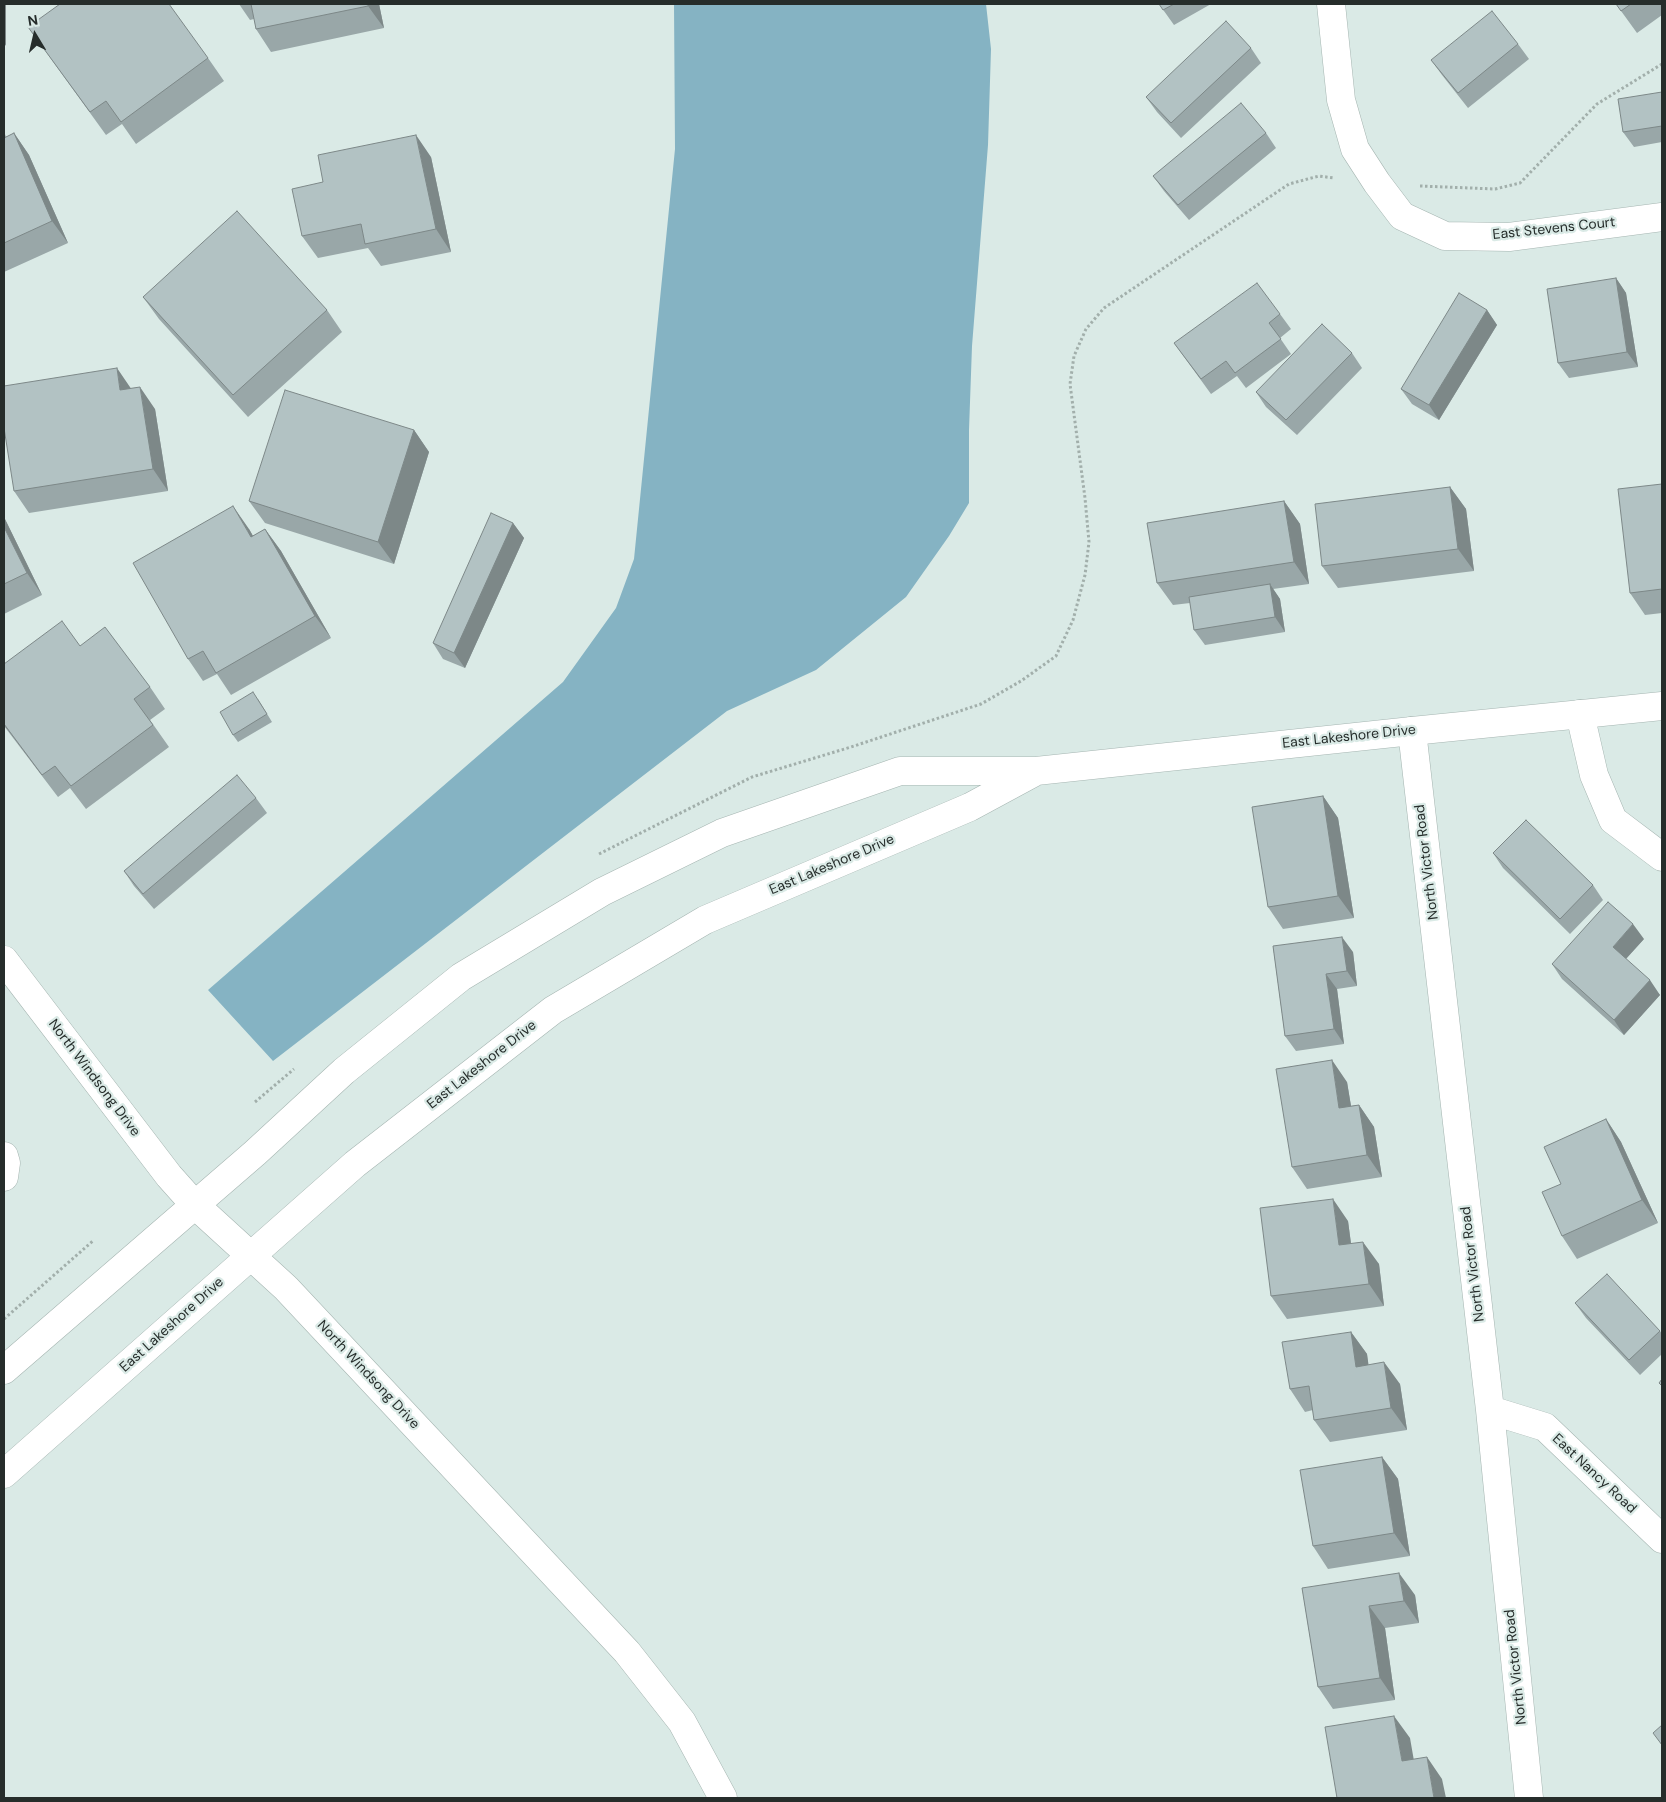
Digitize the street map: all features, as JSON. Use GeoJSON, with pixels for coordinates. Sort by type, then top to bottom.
{"type":"FeatureCollection","features":[{"type":"Feature","properties":{"kind":"main road","name":"East Stevens Court"},"geometry":{"type":"LineString","coordinates":[[1331,4],[1342,100],[1355,149],[1377,183],[1402,216],[1445,236],[1509,237],[1662,217]]}},
{"type":"Feature","properties":{"kind":"main road","name":"East Lakeshore Drive"},"geometry":{"type":"LineString","coordinates":[[4,1370],[255,1153],[344,1071],[461,977],[602,892],[722,832],[900,771],[1036,771],[1662,706]]}},
{"type":"Feature","properties":{"kind":"main road"},"geometry":{"type":"LineString","coordinates":[[1580,714],[1594,775],[1613,820],[1662,857]]}},
{"type":"Feature","properties":{"kind":"main road","name":"North Victor Road"},"geometry":{"type":"LineString","coordinates":[[1412,731],[1490,1410],[1529,1798]]}},
{"type":"Feature","properties":{"kind":"main road","name":"East Lakeshore Drive"},"geometry":{"type":"LineString","coordinates":[[4,1474],[355,1164],[553,1010],[705,920],[970,807],[1036,771]]}},
{"type":"Feature","properties":{"kind":"main road","name":"North Windsong Drive"},"geometry":{"type":"LineString","coordinates":[[4,960],[168,1176],[194,1204],[286,1288],[627,1652],[682,1722],[723,1798]]}},
{"type":"Feature","properties":{"kind":"main road"},"geometry":{"type":"LineString","coordinates":[[4,1156],[6,1163],[4,1177]]}},
{"type":"Feature","properties":{"kind":"main road","name":"East Nancy Road"},"geometry":{"type":"LineString","coordinates":[[1490,1410],[1545,1427],[1662,1539]]}},
{"type":"Feature","properties":{"kind":"path"},"geometry":{"type":"LineString","coordinates":[[1056,656],[1073,620],[1085,575],[1089,542],[1070,384],[1074,356],[1086,329],[1104,308],[1289,184],[1319,176],[1377,183],[1495,189],[1520,183],[1597,104],[1662,64]]}},
{"type":"Feature","properties":{"kind":"path"},"geometry":{"type":"LineString","coordinates":[[4,1319],[94,1240]]}},
{"type":"Feature","properties":{"kind":"water"},"geometry":{"type":"Polygon","coordinates":[[[674,4],[986,4],[991,49],[988,145],[972,346],[969,503],[949,536],[906,597],[816,670],[727,711],[273,1061],[208,990],[563,682],[616,608],[634,559],[675,149],[674,4]]]}},
{"type":"Feature","properties":{"kind":"building"},"geometry":{"type":"Polygon","coordinates":[[[60,4],[169,4],[208,58],[121,122],[106,101],[90,112],[28,27],[60,4]]]}},
{"type":"Feature","properties":{"kind":"building"},"geometry":{"type":"Polygon","coordinates":[[[251,4],[368,4],[368,6],[256,29],[251,4]]]}},
{"type":"Feature","properties":{"kind":"building"},"geometry":{"type":"Polygon","coordinates":[[[1159,4],[1174,4],[1163,10],[1159,4]]]}},
{"type":"Feature","properties":{"kind":"building"},"geometry":{"type":"Polygon","coordinates":[[[1616,4],[1631,4],[1621,11],[1616,4]]]}},
{"type":"Feature","properties":{"kind":"building"},"geometry":{"type":"Polygon","coordinates":[[[1492,11],[1518,44],[1458,93],[1431,60],[1492,11]]]}},
{"type":"Feature","properties":{"kind":"building"},"geometry":{"type":"Polygon","coordinates":[[[1226,21],[1251,48],[1171,123],[1146,97],[1226,21]]]}},
{"type":"Feature","properties":{"kind":"building"},"geometry":{"type":"Polygon","coordinates":[[[1662,92],[1662,126],[1623,132],[1618,99],[1662,92]]]}},
{"type":"Feature","properties":{"kind":"building"},"geometry":{"type":"Polygon","coordinates":[[[1241,103],[1266,133],[1178,205],[1153,176],[1241,103]]]}},
{"type":"Feature","properties":{"kind":"building"},"geometry":{"type":"Polygon","coordinates":[[[14,133],[52,221],[4,243],[4,138],[14,133]]]}},
{"type":"Feature","properties":{"kind":"building"},"geometry":{"type":"Polygon","coordinates":[[[416,135],[436,229],[365,244],[361,224],[302,236],[292,189],[323,182],[318,155],[416,135]]]}},
{"type":"Feature","properties":{"kind":"building"},"geometry":{"type":"Polygon","coordinates":[[[237,211],[327,310],[233,395],[143,297],[237,211]]]}},
{"type":"Feature","properties":{"kind":"building"},"geometry":{"type":"Polygon","coordinates":[[[1616,278],[1627,352],[1558,363],[1547,289],[1616,278]]]}},
{"type":"Feature","properties":{"kind":"building"},"geometry":{"type":"Polygon","coordinates":[[[1257,283],[1280,314],[1269,323],[1281,339],[1235,373],[1226,361],[1201,379],[1174,343],[1257,283]]]}},
{"type":"Feature","properties":{"kind":"building"},"geometry":{"type":"Polygon","coordinates":[[[1459,293],[1487,310],[1429,405],[1401,389],[1459,293]]]}},
{"type":"Feature","properties":{"kind":"building"},"geometry":{"type":"Polygon","coordinates":[[[1322,324],[1352,353],[1286,420],[1256,392],[1322,324]]]}},
{"type":"Feature","properties":{"kind":"building"},"geometry":{"type":"Polygon","coordinates":[[[117,368],[120,390],[140,387],[153,469],[14,491],[4,428],[4,386],[117,368]]]}},
{"type":"Feature","properties":{"kind":"building"},"geometry":{"type":"Polygon","coordinates":[[[285,390],[414,430],[378,542],[249,501],[285,390]]]}},
{"type":"Feature","properties":{"kind":"building"},"geometry":{"type":"Polygon","coordinates":[[[1662,484],[1662,589],[1630,593],[1618,489],[1662,484]]]}},
{"type":"Feature","properties":{"kind":"building"},"geometry":{"type":"Polygon","coordinates":[[[1450,487],[1458,549],[1322,566],[1315,504],[1450,487]]]}},
{"type":"Feature","properties":{"kind":"building"},"geometry":{"type":"Polygon","coordinates":[[[1284,501],[1294,562],[1157,583],[1147,523],[1284,501]]]}},
{"type":"Feature","properties":{"kind":"building"},"geometry":{"type":"Polygon","coordinates":[[[233,506],[251,537],[265,529],[315,616],[216,673],[203,651],[188,659],[133,563],[233,506]]]}},
{"type":"Feature","properties":{"kind":"building"},"geometry":{"type":"Polygon","coordinates":[[[491,513],[513,523],[454,653],[433,643],[491,513]]]}},
{"type":"Feature","properties":{"kind":"building"},"geometry":{"type":"Polygon","coordinates":[[[4,527],[27,573],[4,584],[4,527]]]}},
{"type":"Feature","properties":{"kind":"building"},"geometry":{"type":"Polygon","coordinates":[[[1270,584],[1275,617],[1194,630],[1189,597],[1270,584]]]}},
{"type":"Feature","properties":{"kind":"building"},"geometry":{"type":"Polygon","coordinates":[[[62,621],[80,646],[105,627],[150,687],[134,699],[153,725],[71,786],[55,766],[42,775],[4,724],[4,664],[62,621]]]}},
{"type":"Feature","properties":{"kind":"building"},"geometry":{"type":"Polygon","coordinates":[[[253,692],[267,714],[233,735],[220,712],[253,692]]]}},
{"type":"Feature","properties":{"kind":"building"},"geometry":{"type":"Polygon","coordinates":[[[237,775],[256,798],[143,894],[124,871],[237,775]]]}},
{"type":"Feature","properties":{"kind":"building"},"geometry":{"type":"Polygon","coordinates":[[[1323,796],[1338,896],[1268,907],[1252,807],[1323,796]]]}},
{"type":"Feature","properties":{"kind":"building"},"geometry":{"type":"Polygon","coordinates":[[[1526,820],[1593,885],[1560,919],[1493,853],[1526,820]]]}},
{"type":"Feature","properties":{"kind":"building"},"geometry":{"type":"Polygon","coordinates":[[[1608,902],[1633,924],[1613,947],[1650,980],[1614,1020],[1552,964],[1608,902]]]}},
{"type":"Feature","properties":{"kind":"building"},"geometry":{"type":"Polygon","coordinates":[[[1342,937],[1347,971],[1326,974],[1334,1029],[1285,1036],[1273,946],[1342,937]]]}},
{"type":"Feature","properties":{"kind":"building"},"geometry":{"type":"Polygon","coordinates":[[[1332,1060],[1339,1108],[1359,1105],[1367,1155],[1292,1167],[1276,1069],[1332,1060]]]}},
{"type":"Feature","properties":{"kind":"building"},"geometry":{"type":"Polygon","coordinates":[[[1606,1119],[1642,1200],[1562,1236],[1542,1192],[1561,1184],[1544,1147],[1606,1119]]]}},
{"type":"Feature","properties":{"kind":"building"},"geometry":{"type":"Polygon","coordinates":[[[1333,1199],[1339,1245],[1363,1242],[1369,1284],[1271,1296],[1260,1208],[1333,1199]]]}},
{"type":"Feature","properties":{"kind":"building"},"geometry":{"type":"Polygon","coordinates":[[[1607,1274],[1660,1331],[1629,1360],[1575,1303],[1607,1274]]]}},
{"type":"Feature","properties":{"kind":"building"},"geometry":{"type":"Polygon","coordinates":[[[1351,1332],[1356,1367],[1384,1362],[1391,1408],[1314,1420],[1309,1386],[1290,1389],[1282,1342],[1351,1332]]]}},
{"type":"Feature","properties":{"kind":"building"},"geometry":{"type":"Polygon","coordinates":[[[1382,1457],[1394,1533],[1313,1546],[1300,1470],[1382,1457]]]}},
{"type":"Feature","properties":{"kind":"building"},"geometry":{"type":"Polygon","coordinates":[[[1399,1573],[1404,1601],[1369,1606],[1380,1678],[1318,1687],[1302,1588],[1399,1573]]]}},
{"type":"Feature","properties":{"kind":"building"},"geometry":{"type":"Polygon","coordinates":[[[1394,1716],[1402,1761],[1427,1757],[1434,1798],[1337,1798],[1325,1727],[1394,1716]]]}},
{"type":"Feature","properties":{"kind":"building"},"geometry":{"type":"Polygon","coordinates":[[[1662,1725],[1662,1745],[1653,1733],[1662,1725]]]}}]}
